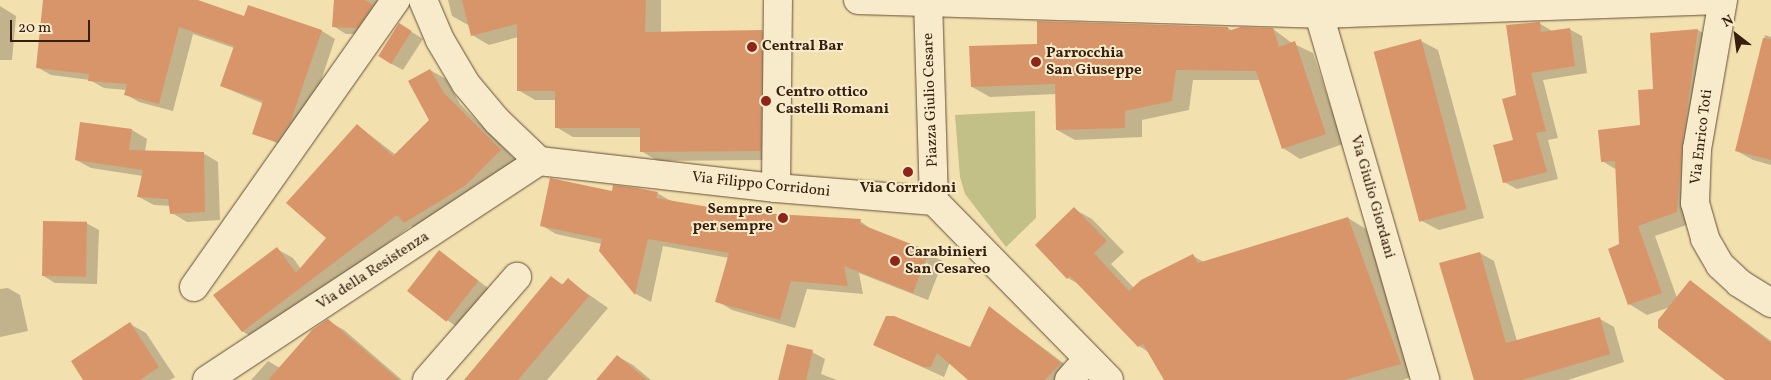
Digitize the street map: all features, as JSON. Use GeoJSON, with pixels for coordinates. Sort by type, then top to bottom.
{"type":"FeatureCollection","features":[{"type":"Feature","properties":{"kind":"street"},"geometry":{"type":"LineString","coordinates":[[194,287],[396,0]]}},
{"type":"Feature","properties":{"kind":"street"},"geometry":{"type":"LineString","coordinates":[[423,0],[440,40],[466,84],[497,121],[539,161]]}},
{"type":"Feature","properties":{"kind":"street"},"geometry":{"type":"LineString","coordinates":[[776,188],[778,0]]}},
{"type":"Feature","properties":{"kind":"street"},"geometry":{"type":"LineString","coordinates":[[858,0],[1319,14],[1722,0]]}},
{"type":"Feature","properties":{"kind":"street","name":"Via Enrico Toti"},"geometry":{"type":"LineString","coordinates":[[1722,0],[1697,149],[1695,203],[1712,255],[1739,283],[1771,303]]}},
{"type":"Feature","properties":{"kind":"street","name":"Piazza Giulio Cesare"},"geometry":{"type":"LineString","coordinates":[[928,1],[934,201]]}},
{"type":"Feature","properties":{"kind":"street","name":"Via Giulio Giordani"},"geometry":{"type":"LineString","coordinates":[[1319,14],[1425,380]]}},
{"type":"Feature","properties":{"kind":"street","name":"Via Filippo Corridoni"},"geometry":{"type":"LineString","coordinates":[[539,161],[776,188],[934,201]]}},
{"type":"Feature","properties":{"kind":"street","name":"Via della Resistenza"},"geometry":{"type":"LineString","coordinates":[[207,380],[539,161]]}},
{"type":"Feature","properties":{"kind":"street"},"geometry":{"type":"LineString","coordinates":[[934,201],[1087,360],[1109,380]]}},
{"type":"Feature","properties":{"kind":"street"},"geometry":{"type":"LineString","coordinates":[[428,380],[517,276]]}},
{"type":"Feature","properties":{"kind":"street"},"geometry":{"type":"LineString","coordinates":[[1069,380],[1087,360]]}},
{"type":"Feature","properties":{"kind":"shaded area"},"geometry":{"type":"Polygon","coordinates":[[[1035,111],[1036,218],[1006,247],[965,194],[960,177],[955,115],[1035,111]]]}},
{"type":"Feature","properties":{"kind":"building"},"geometry":{"type":"Polygon","coordinates":[[[43,0],[198,0],[244,16],[248,5],[322,30],[290,123],[276,142],[252,134],[263,101],[220,86],[234,46],[179,27],[159,104],[124,95],[127,84],[88,81],[89,74],[36,68],[43,0]]]}},
{"type":"Feature","properties":{"kind":"building"},"geometry":{"type":"Polygon","coordinates":[[[334,0],[365,0],[373,5],[358,28],[332,27],[334,0]]]}},
{"type":"Feature","properties":{"kind":"building"},"geometry":{"type":"Polygon","coordinates":[[[462,0],[646,0],[645,32],[762,30],[761,151],[640,152],[640,128],[555,128],[555,91],[517,91],[517,24],[471,36],[462,0]]]}},
{"type":"Feature","properties":{"kind":"building"},"geometry":{"type":"Polygon","coordinates":[[[1037,21],[1228,27],[1228,31],[1241,27],[1273,28],[1279,47],[1295,41],[1326,134],[1282,149],[1256,71],[1176,70],[1172,101],[1125,111],[1125,128],[1056,130],[1055,84],[971,87],[969,46],[1037,44],[1037,21]]]}},
{"type":"Feature","properties":{"kind":"building"},"geometry":{"type":"Polygon","coordinates":[[[1540,22],[1541,32],[1570,28],[1575,66],[1531,73],[1546,131],[1536,133],[1547,172],[1503,183],[1493,145],[1513,140],[1502,99],[1516,95],[1506,25],[1540,22]]]}},
{"type":"Feature","properties":{"kind":"building"},"geometry":{"type":"Polygon","coordinates":[[[399,23],[412,31],[391,64],[378,56],[399,23]]]}},
{"type":"Feature","properties":{"kind":"building"},"geometry":{"type":"Polygon","coordinates":[[[1698,29],[1682,146],[1677,212],[1638,226],[1662,293],[1628,305],[1608,249],[1619,244],[1615,161],[1601,162],[1598,130],[1640,125],[1638,90],[1653,89],[1650,33],[1698,29]]]}},
{"type":"Feature","properties":{"kind":"building"},"geometry":{"type":"Polygon","coordinates":[[[1763,38],[1771,39],[1771,160],[1735,151],[1763,38]]]}},
{"type":"Feature","properties":{"kind":"building"},"geometry":{"type":"Polygon","coordinates":[[[1421,39],[1467,209],[1419,222],[1374,52],[1421,39]]]}},
{"type":"Feature","properties":{"kind":"building"},"geometry":{"type":"Polygon","coordinates":[[[430,69],[444,93],[501,150],[466,185],[404,223],[397,215],[242,332],[213,295],[277,247],[296,273],[326,238],[286,203],[357,124],[393,156],[429,120],[408,81],[430,69]]]}},
{"type":"Feature","properties":{"kind":"building"},"geometry":{"type":"Polygon","coordinates":[[[80,122],[132,129],[129,150],[204,152],[205,212],[170,214],[168,199],[137,197],[143,170],[75,160],[80,122]]]}},
{"type":"Feature","properties":{"kind":"building"},"geometry":{"type":"Polygon","coordinates":[[[550,178],[612,191],[613,185],[637,188],[658,192],[656,198],[738,212],[861,219],[860,224],[929,251],[913,293],[844,266],[848,286],[791,281],[780,320],[715,302],[729,253],[648,239],[635,295],[599,251],[602,239],[540,226],[550,178]]]}},
{"type":"Feature","properties":{"kind":"building"},"geometry":{"type":"Polygon","coordinates":[[[1074,207],[1107,241],[1094,253],[1129,291],[1141,280],[1193,254],[1198,263],[1348,217],[1401,364],[1344,380],[1164,380],[1143,344],[1138,347],[1070,276],[1067,279],[1035,245],[1074,207]]]}},
{"type":"Feature","properties":{"kind":"building"},"geometry":{"type":"Polygon","coordinates":[[[43,221],[87,222],[86,277],[42,276],[43,221]]]}},
{"type":"Feature","properties":{"kind":"building"},"geometry":{"type":"Polygon","coordinates":[[[439,250],[478,281],[446,322],[407,291],[439,250]]]}},
{"type":"Feature","properties":{"kind":"building"},"geometry":{"type":"Polygon","coordinates":[[[1480,252],[1506,343],[1600,317],[1610,354],[1522,380],[1474,380],[1439,263],[1480,252]]]}},
{"type":"Feature","properties":{"kind":"building"},"geometry":{"type":"Polygon","coordinates":[[[551,276],[562,285],[568,278],[589,296],[518,380],[464,380],[551,276]]]}},
{"type":"Feature","properties":{"kind":"building"},"geometry":{"type":"Polygon","coordinates":[[[1690,280],[1771,343],[1771,380],[1725,380],[1658,328],[1658,320],[1690,280]]]}},
{"type":"Feature","properties":{"kind":"building"},"geometry":{"type":"Polygon","coordinates":[[[989,306],[1061,363],[1045,380],[968,380],[937,353],[931,367],[923,367],[873,345],[886,316],[894,316],[970,347],[989,306]]]}},
{"type":"Feature","properties":{"kind":"building"},"geometry":{"type":"Polygon","coordinates":[[[328,319],[399,380],[268,380],[312,330],[328,319]]]}},
{"type":"Feature","properties":{"kind":"building"},"geometry":{"type":"Polygon","coordinates":[[[130,322],[159,367],[140,380],[83,380],[71,361],[130,322]]]}},
{"type":"Feature","properties":{"kind":"building"},"geometry":{"type":"Polygon","coordinates":[[[787,344],[813,350],[806,380],[778,380],[787,344]]]}},
{"type":"Feature","properties":{"kind":"building"},"geometry":{"type":"Polygon","coordinates":[[[617,355],[647,380],[596,380],[617,355]]]}},
{"type":"Feature","properties":{"kind":"place","name":"Central Bar"},"geometry":{"type":"Point","coordinates":[752,47]}},
{"type":"Feature","properties":{"kind":"place","name":"Parrocchia San Giuseppe"},"geometry":{"type":"Point","coordinates":[1036,62]}},
{"type":"Feature","properties":{"kind":"place","name":"Centro ottico Castelli Romani"},"geometry":{"type":"Point","coordinates":[766,101]}},
{"type":"Feature","properties":{"kind":"place","name":"Via Corridoni"},"geometry":{"type":"Point","coordinates":[908,172]}},
{"type":"Feature","properties":{"kind":"place","name":"Sempre e per sempre"},"geometry":{"type":"Point","coordinates":[783,218]}},
{"type":"Feature","properties":{"kind":"place","name":"Carabinieri San Cesareo"},"geometry":{"type":"Point","coordinates":[895,261]}}]}
